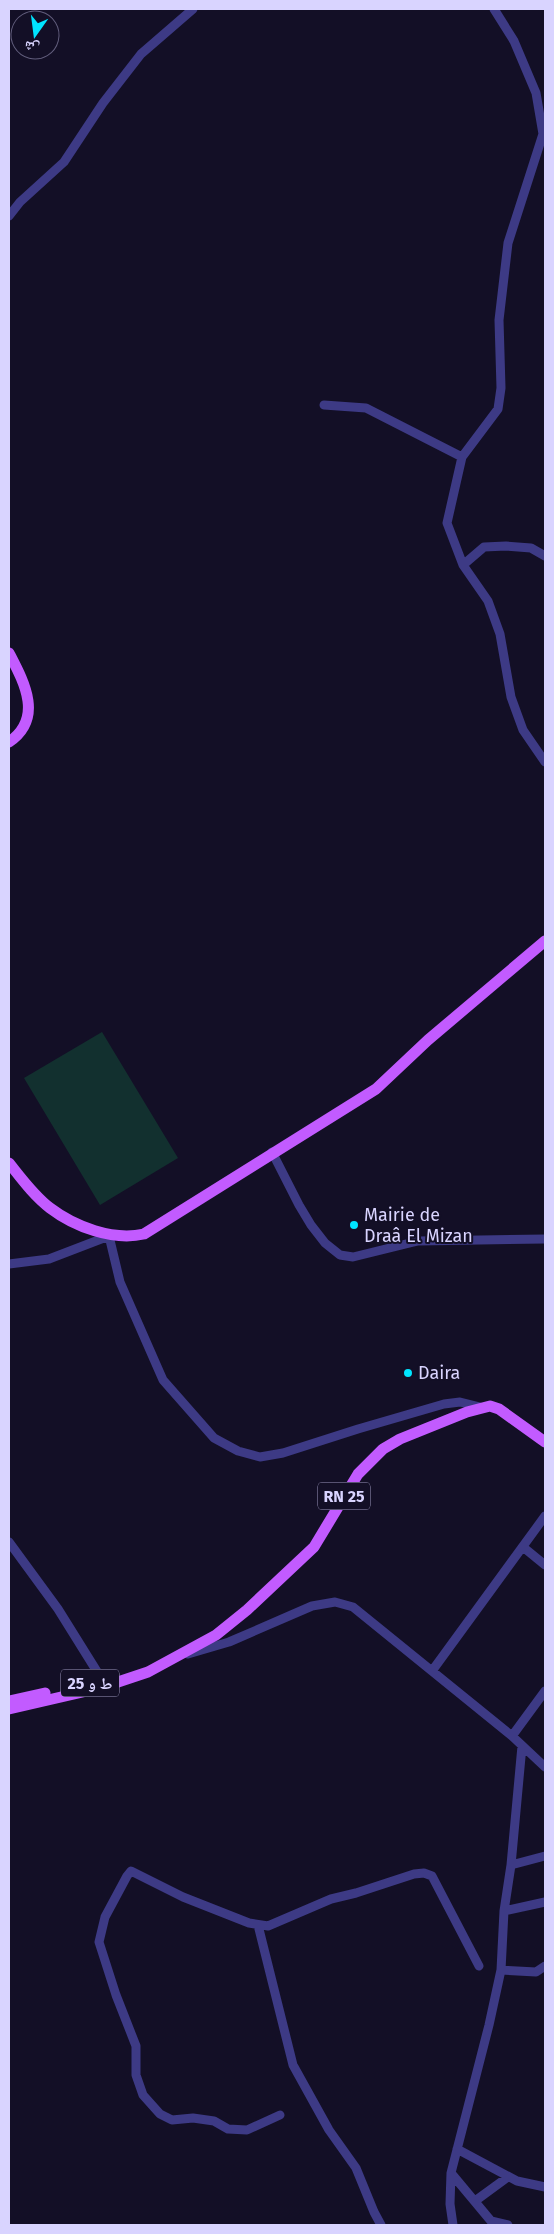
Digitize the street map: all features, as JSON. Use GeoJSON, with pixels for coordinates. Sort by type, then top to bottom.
{"type":"FeatureCollection","features":[{"type":"Feature","properties":{"kind":"main road"},"geometry":{"type":"LineString","coordinates":[[9,653],[21,676],[29,706],[26,722],[21,731],[9,742]]}},
{"type":"Feature","properties":{"kind":"main road"},"geometry":{"type":"LineString","coordinates":[[9,1162],[27,1186],[50,1208],[70,1220],[109,1236],[126,1237],[149,1232],[272,1152],[376,1089],[428,1040],[545,941]]}},
{"type":"Feature","properties":{"kind":"main road"},"geometry":{"type":"LineString","coordinates":[[480,1407],[490,1406],[499,1409],[545,1442]]}},
{"type":"Feature","properties":{"kind":"main road","name":"RN 25"},"geometry":{"type":"LineString","coordinates":[[9,1709],[148,1672],[216,1635],[247,1610],[314,1547],[358,1474],[382,1449],[400,1439],[480,1407]]}},
{"type":"Feature","properties":{"kind":"main road","name":"ط و 25"},"geometry":{"type":"LineString","coordinates":[[9,1701],[104,1683]]}},
{"type":"Feature","properties":{"kind":"street"},"geometry":{"type":"LineString","coordinates":[[9,216],[20,202],[64,162],[103,103],[141,54],[193,9]]}},
{"type":"Feature","properties":{"kind":"street"},"geometry":{"type":"LineString","coordinates":[[494,9],[514,40],[536,93],[543,134],[508,243],[499,320],[501,388],[498,410],[462,457],[447,522],[463,565],[488,601],[500,634],[511,697],[523,730],[545,762]]}},
{"type":"Feature","properties":{"kind":"street"},"geometry":{"type":"LineString","coordinates":[[324,405],[366,408],[462,457]]}},
{"type":"Feature","properties":{"kind":"street"},"geometry":{"type":"LineString","coordinates":[[463,565],[484,547],[531,548],[545,556]]}},
{"type":"Feature","properties":{"kind":"street"},"geometry":{"type":"LineString","coordinates":[[272,1152],[298,1205],[311,1225],[325,1243],[340,1255],[353,1257],[418,1241],[545,1238]]}},
{"type":"Feature","properties":{"kind":"street"},"geometry":{"type":"LineString","coordinates":[[9,1264],[49,1258],[109,1236],[120,1282],[164,1380],[214,1438],[238,1451],[260,1457],[283,1452],[444,1404],[460,1402],[480,1407]]}},
{"type":"Feature","properties":{"kind":"street"},"geometry":{"type":"LineString","coordinates":[[432,1671],[545,1516]]}},
{"type":"Feature","properties":{"kind":"street"},"geometry":{"type":"LineString","coordinates":[[9,1542],[58,1609],[104,1683]]}},
{"type":"Feature","properties":{"kind":"street"},"geometry":{"type":"LineString","coordinates":[[523,1547],[545,1565]]}},
{"type":"Feature","properties":{"kind":"street"},"geometry":{"type":"LineString","coordinates":[[175,1659],[229,1642],[312,1606],[335,1602],[353,1607],[512,1736],[545,1767]]}},
{"type":"Feature","properties":{"kind":"street"},"geometry":{"type":"LineString","coordinates":[[512,1736],[545,1691]]}},
{"type":"Feature","properties":{"kind":"street"},"geometry":{"type":"LineString","coordinates":[[453,2225],[450,2204],[451,2173],[489,2025],[500,1970],[504,1911],[512,1865],[522,1746]]}},
{"type":"Feature","properties":{"kind":"street"},"geometry":{"type":"LineString","coordinates":[[512,1865],[545,1856]]}},
{"type":"Feature","properties":{"kind":"street"},"geometry":{"type":"LineString","coordinates":[[280,2115],[248,2130],[228,2129],[214,2121],[193,2118],[172,2120],[160,2114],[143,2095],[136,2075],[136,2046],[116,1995],[99,1942],[105,1917],[131,1871],[183,1896],[258,1925],[268,1926],[331,1899],[356,1894],[414,1874],[424,1873],[432,1876],[479,1966]]}},
{"type":"Feature","properties":{"kind":"street"},"geometry":{"type":"LineString","coordinates":[[504,1911],[545,1902]]}},
{"type":"Feature","properties":{"kind":"street"},"geometry":{"type":"LineString","coordinates":[[258,1925],[294,2065],[329,2130],[356,2168],[381,2225]]}},
{"type":"Feature","properties":{"kind":"street"},"geometry":{"type":"LineString","coordinates":[[500,1970],[540,1972],[545,1966]]}},
{"type":"Feature","properties":{"kind":"street"},"geometry":{"type":"LineString","coordinates":[[457,2149],[508,2177],[545,2188]]}},
{"type":"Feature","properties":{"kind":"street"},"geometry":{"type":"LineString","coordinates":[[451,2173],[492,2223],[508,2225]]}},
{"type":"Feature","properties":{"kind":"street"},"geometry":{"type":"LineString","coordinates":[[475,2201],[508,2177]]}},
{"type":"Feature","properties":{"kind":"green space"},"geometry":{"type":"Polygon","coordinates":[[[102,1032],[178,1158],[100,1205],[24,1078],[102,1032]]]}},
{"type":"Feature","properties":{"kind":"place","name":"Mairie de Draâ El Mizan"},"geometry":{"type":"Point","coordinates":[354,1225]}},
{"type":"Feature","properties":{"kind":"place","name":"Daira"},"geometry":{"type":"Point","coordinates":[408,1373]}}]}
